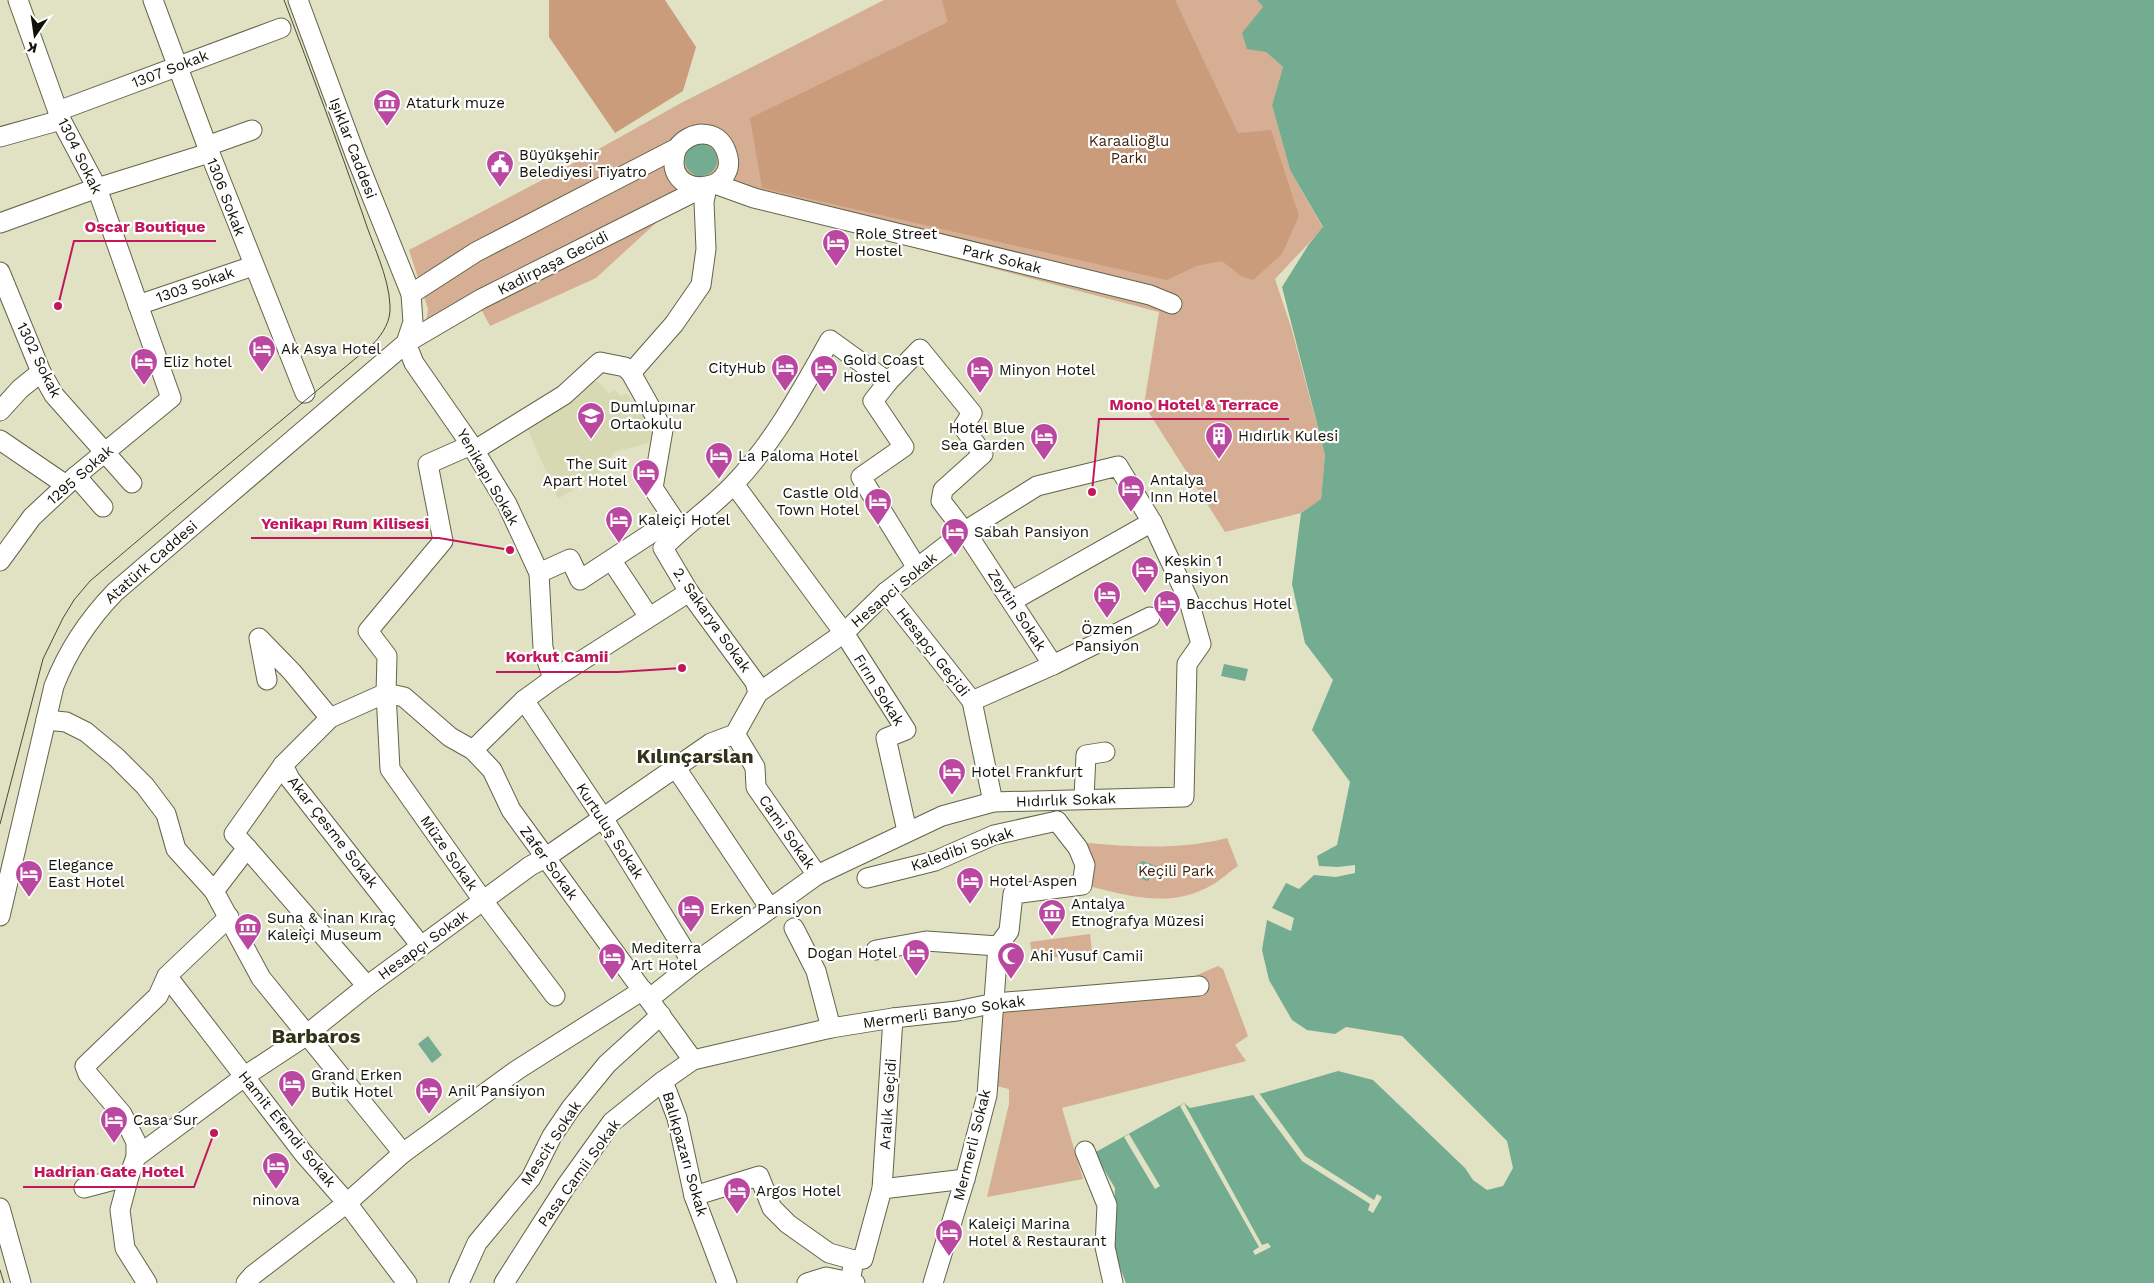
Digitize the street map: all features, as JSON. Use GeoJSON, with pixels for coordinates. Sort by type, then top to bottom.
{"type":"FeatureCollection","features":[{"type":"Feature","properties":{"kind":"street","name":"1304 Sokak"},"geometry":{"type":"LineString","coordinates":[[18,0],[60,116],[97,188],[170,398]]}},
{"type":"Feature","properties":{"kind":"street","name":"1306 Sokak"},"geometry":{"type":"LineString","coordinates":[[153,0],[253,266],[305,392]]}},
{"type":"Feature","properties":{"kind":"street","name":"Işıklar Caddesi"},"geometry":{"type":"LineString","coordinates":[[298,0],[356,157],[411,294],[413,322],[406,343]]}},
{"type":"Feature","properties":{"kind":"street","name":"1307 Sokak"},"geometry":{"type":"LineString","coordinates":[[0,138],[47,126],[60,116],[177,67],[282,28]]}},
{"type":"Feature","properties":{"kind":"street"},"geometry":{"type":"LineString","coordinates":[[0,223],[208,149],[252,130]]}},
{"type":"Feature","properties":{"kind":"street"},"geometry":{"type":"LineString","coordinates":[[411,294],[476,252],[677,148],[687,138],[707,134],[720,141],[727,153],[728,167],[721,179],[709,186],[688,185],[678,175],[674,162],[677,148]]}},
{"type":"Feature","properties":{"kind":"street"},"geometry":{"type":"LineString","coordinates":[[631,373],[674,324],[701,286],[706,249],[704,202],[709,186]]}},
{"type":"Feature","properties":{"kind":"street","name":"Park Sokak"},"geometry":{"type":"LineString","coordinates":[[709,186],[1150,295],[1172,304]]}},
{"type":"Feature","properties":{"kind":"street","name":"Kadirpaşa Gecidi"},"geometry":{"type":"LineString","coordinates":[[406,343],[481,299],[709,186]]}},
{"type":"Feature","properties":{"kind":"street","name":"1303 Sokak"},"geometry":{"type":"LineString","coordinates":[[138,305],[253,266]]}},
{"type":"Feature","properties":{"kind":"street","name":"1302 Sokak"},"geometry":{"type":"LineString","coordinates":[[0,272],[41,372],[54,395],[64,409],[132,484]]}},
{"type":"Feature","properties":{"kind":"street"},"geometry":{"type":"LineString","coordinates":[[540,573],[570,559],[580,580],[677,524],[734,484],[784,420],[830,340],[888,382],[873,401],[904,447],[861,477],[917,568]]}},
{"type":"Feature","properties":{"kind":"street","name":"Yenikapı Sokak"},"geometry":{"type":"LineString","coordinates":[[406,343],[414,363],[473,448],[507,504],[540,573],[543,648],[553,679]]}},
{"type":"Feature","properties":{"kind":"street","name":"Atatürk Caddesi"},"geometry":{"type":"LineString","coordinates":[[0,916],[54,686],[68,654],[84,628],[108,599],[309,424],[406,343]]}},
{"type":"Feature","properties":{"kind":"street","name":"Zeytin Sokak"},"geometry":{"type":"LineString","coordinates":[[888,382],[920,350],[972,413],[963,427],[983,454],[943,490],[940,501],[965,531],[1053,665],[972,701]]}},
{"type":"Feature","properties":{"kind":"street"},"geometry":{"type":"LineString","coordinates":[[473,448],[564,395],[600,362],[625,367],[631,373],[663,430],[653,488],[677,524]]}},
{"type":"Feature","properties":{"kind":"street"},"geometry":{"type":"LineString","coordinates":[[0,411],[20,389],[41,372]]}},
{"type":"Feature","properties":{"kind":"street","name":"1295 Sokak"},"geometry":{"type":"LineString","coordinates":[[0,561],[6,540],[71,481],[170,398]]}},
{"type":"Feature","properties":{"kind":"street"},"geometry":{"type":"LineString","coordinates":[[0,440],[71,481],[103,507]]}},
{"type":"Feature","properties":{"kind":"street","name":"Müze Sokak"},"geometry":{"type":"LineString","coordinates":[[473,448],[428,464],[443,541],[368,631],[387,656],[386,693],[390,769],[484,902],[555,996]]}},
{"type":"Feature","properties":{"kind":"street","name":"Hesapci Sokak"},"geometry":{"type":"LineString","coordinates":[[758,693],[844,633],[886,592],[965,531],[1037,486],[1118,466]]}},
{"type":"Feature","properties":{"kind":"street","name":"Hıdırlık Sokak"},"geometry":{"type":"LineString","coordinates":[[246,1283],[253,1275],[347,1203],[403,1153],[517,1070],[693,964],[817,875],[942,816],[994,802],[1084,798],[1184,798],[1187,664],[1201,644],[1189,600],[1152,522],[1118,466]]}},
{"type":"Feature","properties":{"kind":"street","name":"Fırın Sokak"},"geometry":{"type":"LineString","coordinates":[[734,484],[844,633],[906,730],[886,738],[907,831]]}},
{"type":"Feature","properties":{"kind":"street"},"geometry":{"type":"LineString","coordinates":[[1012,602],[1152,522]]}},
{"type":"Feature","properties":{"kind":"street","name":"2. Sakarya Sokak"},"geometry":{"type":"LineString","coordinates":[[677,524],[663,548],[689,592],[755,682],[758,693]]}},
{"type":"Feature","properties":{"kind":"street"},"geometry":{"type":"LineString","coordinates":[[612,561],[649,616]]}},
{"type":"Feature","properties":{"kind":"street"},"geometry":{"type":"LineString","coordinates":[[473,750],[524,700],[649,616],[689,592]]}},
{"type":"Feature","properties":{"kind":"street","name":"Hesapçı Geçidi"},"geometry":{"type":"LineString","coordinates":[[886,592],[972,701],[994,802]]}},
{"type":"Feature","properties":{"kind":"street"},"geometry":{"type":"LineString","coordinates":[[1053,665],[1150,617]]}},
{"type":"Feature","properties":{"kind":"street"},"geometry":{"type":"LineString","coordinates":[[267,680],[259,638],[292,672],[330,718]]}},
{"type":"Feature","properties":{"kind":"street"},"geometry":{"type":"LineString","coordinates":[[367,986],[234,834],[283,765],[330,718],[386,693]]}},
{"type":"Feature","properties":{"kind":"street","name":"Zafer Sokak"},"geometry":{"type":"LineString","coordinates":[[386,693],[404,697],[450,737],[473,750],[492,770],[510,810],[693,1060]]}},
{"type":"Feature","properties":{"kind":"street"},"geometry":{"type":"LineString","coordinates":[[735,734],[758,693]]}},
{"type":"Feature","properties":{"kind":"street","name":"Kurtuluş Sokak"},"geometry":{"type":"LineString","coordinates":[[524,700],[603,818],[693,964]]}},
{"type":"Feature","properties":{"kind":"street"},"geometry":{"type":"LineString","coordinates":[[46,720],[66,722],[86,732],[128,768],[164,809],[176,849],[214,891],[261,978],[403,1153]]}},
{"type":"Feature","properties":{"kind":"street","name":"Hesapçı Sokak"},"geometry":{"type":"LineString","coordinates":[[136,1157],[244,1076],[306,1034],[367,986],[484,902],[530,866],[545,858],[711,743],[735,734]]}},
{"type":"Feature","properties":{"kind":"street","name":"Cami Sokak"},"geometry":{"type":"LineString","coordinates":[[735,734],[754,766],[756,787],[817,875]]}},
{"type":"Feature","properties":{"kind":"street"},"geometry":{"type":"LineString","coordinates":[[1084,798],[1086,755],[1105,752]]}},
{"type":"Feature","properties":{"kind":"street","name":"Akar Çesme Sokak"},"geometry":{"type":"LineString","coordinates":[[283,765],[290,779],[421,946]]}},
{"type":"Feature","properties":{"kind":"street"},"geometry":{"type":"LineString","coordinates":[[676,768],[770,907]]}},
{"type":"Feature","properties":{"kind":"street"},"geometry":{"type":"LineString","coordinates":[[876,950],[926,942],[998,946],[1008,931],[1013,894],[1082,885],[1086,865],[1078,848],[1057,821],[1060,800]]}},
{"type":"Feature","properties":{"kind":"street","name":"Kaledibi Sokak"},"geometry":{"type":"LineString","coordinates":[[867,878],[935,861],[994,834],[1057,821]]}},
{"type":"Feature","properties":{"kind":"street"},"geometry":{"type":"LineString","coordinates":[[214,891],[247,848]]}},
{"type":"Feature","properties":{"kind":"street"},"geometry":{"type":"LineString","coordinates":[[147,1283],[125,1248],[120,1210],[136,1157],[136,1142],[122,1114],[88,1074],[85,1066],[158,996],[166,976],[229,917]]}},
{"type":"Feature","properties":{"kind":"street"},"geometry":{"type":"LineString","coordinates":[[794,928],[816,971],[830,1028]]}},
{"type":"Feature","properties":{"kind":"street","name":"Mermerli Sokak"},"geometry":{"type":"LineString","coordinates":[[933,1283],[965,1179],[987,1095],[998,946]]}},
{"type":"Feature","properties":{"kind":"street","name":"Hamit Efendi Sokak"},"geometry":{"type":"LineString","coordinates":[[166,976],[304,1154],[347,1203],[407,1283]]}},
{"type":"Feature","properties":{"kind":"street","name":"Mermerli Banyo Sokak"},"geometry":{"type":"LineString","coordinates":[[693,1060],[830,1028],[893,1018],[957,1011],[995,1003],[1199,986]]}},
{"type":"Feature","properties":{"kind":"street","name":"Mescit Sokak"},"geometry":{"type":"LineString","coordinates":[[458,1283],[477,1243],[531,1178],[552,1136],[571,1108],[607,1064],[660,1015]]}},
{"type":"Feature","properties":{"kind":"street","name":"Aralık Geçidi"},"geometry":{"type":"LineString","coordinates":[[854,1260],[863,1258],[882,1189],[893,1018]]}},
{"type":"Feature","properties":{"kind":"street","name":"Pasa Camii Sokak"},"geometry":{"type":"LineString","coordinates":[[504,1283],[566,1186],[612,1122],[663,1081],[693,1060]]}},
{"type":"Feature","properties":{"kind":"street","name":"Balıkpazarı Sokak"},"geometry":{"type":"LineString","coordinates":[[663,1081],[677,1118],[694,1196],[728,1283]]}},
{"type":"Feature","properties":{"kind":"street"},"geometry":{"type":"LineString","coordinates":[[1085,1151],[1107,1206],[1104,1228],[1105,1247],[1113,1283]]}},
{"type":"Feature","properties":{"kind":"street"},"geometry":{"type":"LineString","coordinates":[[84,1188],[129,1176]]}},
{"type":"Feature","properties":{"kind":"street"},"geometry":{"type":"LineString","coordinates":[[694,1196],[759,1176],[772,1208],[788,1224],[829,1253],[854,1260],[852,1282],[826,1277],[807,1283]]}},
{"type":"Feature","properties":{"kind":"street"},"geometry":{"type":"LineString","coordinates":[[882,1189],[965,1179]]}},
{"type":"Feature","properties":{"kind":"street"},"geometry":{"type":"LineString","coordinates":[[0,1208],[21,1283]]}},
{"type":"Feature","properties":{"kind":"shaded area"},"geometry":{"type":"Polygon","coordinates":[[[1257,0],[2154,0],[2154,1283],[1126,1283],[1112,1248],[1115,1188],[1094,1153],[1184,1103],[1190,1108],[1263,1093],[1338,1071],[1373,1080],[1465,1168],[1473,1180],[1487,1190],[1503,1186],[1513,1168],[1507,1141],[1402,1036],[1346,1027],[1335,1034],[1307,1030],[1292,1020],[1269,980],[1262,950],[1267,920],[1291,931],[1294,918],[1272,908],[1286,883],[1299,889],[1314,875],[1336,877],[1355,873],[1355,865],[1338,867],[1319,866],[1317,856],[1337,845],[1350,782],[1312,730],[1333,680],[1305,643],[1292,584],[1301,513],[1321,499],[1325,455],[1282,287],[1309,244],[1323,227],[1290,170],[1272,105],[1283,67],[1266,52],[1247,49],[1242,33],[1263,7],[1257,0]]]}},
{"type":"Feature","properties":{"kind":"shaded area"},"geometry":{"type":"Polygon","coordinates":[[[701,144],[707,145],[712,149],[716,154],[716,166],[712,171],[707,175],[701,176],[695,175],[690,171],[686,166],[685,160],[686,154],[690,149],[695,145],[701,144]]]}},
{"type":"Feature","properties":{"kind":"shaded area","name":"Dumlupınar Ortaokulu"},"geometry":{"type":"Polygon","coordinates":[[[588,380],[599,382],[609,394],[614,389],[621,397],[626,393],[652,428],[652,438],[648,443],[614,452],[600,472],[558,499],[526,425],[588,380]]]}},
{"type":"Feature","properties":{"kind":"shaded area"},"geometry":{"type":"Polygon","coordinates":[[[1224,664],[1248,669],[1245,681],[1221,676],[1224,664]]]}},
{"type":"Feature","properties":{"kind":"shaded area"},"geometry":{"type":"Polygon","coordinates":[[[1143,861],[1158,867],[1156,872],[1149,873],[1149,880],[1147,881],[1140,877],[1137,872],[1137,864],[1143,861]]]}},
{"type":"Feature","properties":{"kind":"shaded area"},"geometry":{"type":"Polygon","coordinates":[[[428,1036],[442,1055],[432,1063],[418,1044],[428,1036]]]}},
{"type":"Feature","properties":{"kind":"green space"},"geometry":{"type":"Polygon","coordinates":[[[549,0],[665,0],[696,47],[683,91],[615,133],[549,37],[549,0]]]}},
{"type":"Feature","properties":{"kind":"green space","name":"Karaalioğlu Parkı"},"geometry":{"type":"Polygon","coordinates":[[[884,0],[1257,0],[1263,7],[1266,52],[1283,67],[1272,105],[1290,170],[1323,228],[1275,279],[1291,327],[1325,455],[1321,499],[1301,513],[1225,532],[1144,405],[1159,312],[710,194],[682,199],[596,278],[490,326],[478,303],[426,324],[428,309],[409,250],[563,169],[681,103],[884,0]]]}},
{"type":"Feature","properties":{"kind":"green space"},"geometry":{"type":"Polygon","coordinates":[[[942,0],[1175,0],[1238,133],[1271,130],[1299,216],[1282,254],[1253,280],[1241,276],[1222,261],[1196,266],[1167,280],[762,188],[750,118],[948,22],[942,0]]]}},
{"type":"Feature","properties":{"kind":"green space","name":"Keçili Park"},"geometry":{"type":"Polygon","coordinates":[[[1227,838],[1238,866],[1215,883],[1197,892],[1168,898],[1153,898],[1138,897],[1092,887],[1087,843],[1175,846],[1227,838]]]}},
{"type":"Feature","properties":{"kind":"green space"},"geometry":{"type":"Polygon","coordinates":[[[1090,934],[1092,952],[1033,960],[1030,942],[1090,934]]]}},
{"type":"Feature","properties":{"kind":"green space"},"geometry":{"type":"Polygon","coordinates":[[[1218,966],[1223,969],[1248,1036],[1235,1045],[1246,1061],[1062,1108],[1083,1179],[987,1197],[1009,1104],[1009,1089],[992,1085],[999,1006],[1199,991],[1195,976],[1218,966]]]}},
{"type":"Feature","properties":{"kind":"pier"},"geometry":{"type":"Polygon","coordinates":[[[1259,1093],[1305,1156],[1374,1200],[1377,1194],[1382,1197],[1373,1213],[1368,1210],[1370,1204],[1302,1161],[1253,1095],[1259,1093]]]}},
{"type":"Feature","properties":{"kind":"pier"},"geometry":{"type":"Polygon","coordinates":[[[1184,1103],[1262,1245],[1268,1243],[1271,1247],[1255,1255],[1253,1251],[1259,1247],[1180,1106],[1184,1103]]]}},
{"type":"Feature","properties":{"kind":"pier"},"geometry":{"type":"Polygon","coordinates":[[[1129,1134],[1160,1186],[1155,1189],[1124,1137],[1129,1134]]]}},
{"type":"Feature","properties":{"kind":"tram line"},"geometry":{"type":"LineString","coordinates":[[0,824],[43,659],[74,600],[90,581],[374,343],[388,322],[390,306],[387,283],[284,0]]}},
{"type":"Feature","properties":{"kind":"tram line"},"geometry":{"type":"LineString","coordinates":[[0,1270],[4,1283]]}},
{"type":"Feature","properties":{"kind":"place","name":"Ataturk muze"},"geometry":{"type":"Point","coordinates":[387,127]}},
{"type":"Feature","properties":{"kind":"place","name":"Büyükşehir Belediyesi Tiyatro"},"geometry":{"type":"Point","coordinates":[500,188]}},
{"type":"Feature","properties":{"kind":"place","name":"Role Street Hostel"},"geometry":{"type":"Point","coordinates":[836,267]}},
{"type":"Feature","properties":{"kind":"place","name":"Oscar Boutique"},"geometry":{"type":"Point","coordinates":[58,306]}},
{"type":"Feature","properties":{"kind":"place","name":"Ak Asya Hotel"},"geometry":{"type":"Point","coordinates":[262,373]}},
{"type":"Feature","properties":{"kind":"place","name":"Eliz hotel"},"geometry":{"type":"Point","coordinates":[144,386]}},
{"type":"Feature","properties":{"kind":"place","name":"CityHub"},"geometry":{"type":"Point","coordinates":[785,392]}},
{"type":"Feature","properties":{"kind":"place","name":"Gold Coast Hostel"},"geometry":{"type":"Point","coordinates":[824,393]}},
{"type":"Feature","properties":{"kind":"place","name":"Minyon Hotel"},"geometry":{"type":"Point","coordinates":[980,394]}},
{"type":"Feature","properties":{"kind":"place","name":"Dumlupınar Ortaokulu"},"geometry":{"type":"Point","coordinates":[591,440]}},
{"type":"Feature","properties":{"kind":"place","name":"Hıdırlık Kulesi"},"geometry":{"type":"Point","coordinates":[1219,460]}},
{"type":"Feature","properties":{"kind":"place","name":"Hotel Blue Sea Garden"},"geometry":{"type":"Point","coordinates":[1044,461]}},
{"type":"Feature","properties":{"kind":"place","name":"La Paloma Hotel"},"geometry":{"type":"Point","coordinates":[719,480]}},
{"type":"Feature","properties":{"kind":"place","name":"Mono Hotel & Terrace"},"geometry":{"type":"Point","coordinates":[1092,492]}},
{"type":"Feature","properties":{"kind":"place","name":"The Suit Apart Hotel"},"geometry":{"type":"Point","coordinates":[646,497]}},
{"type":"Feature","properties":{"kind":"place","name":"Antalya Inn Hotel"},"geometry":{"type":"Point","coordinates":[1131,513]}},
{"type":"Feature","properties":{"kind":"place","name":"Castle Old Town Hotel"},"geometry":{"type":"Point","coordinates":[878,526]}},
{"type":"Feature","properties":{"kind":"place","name":"Kaleiçi Hotel"},"geometry":{"type":"Point","coordinates":[619,544]}},
{"type":"Feature","properties":{"kind":"place","name":"Yenikapı Rum Kilisesi"},"geometry":{"type":"Point","coordinates":[510,550]}},
{"type":"Feature","properties":{"kind":"place","name":"Sabah Pansiyon"},"geometry":{"type":"Point","coordinates":[955,556]}},
{"type":"Feature","properties":{"kind":"place","name":"Keskin 1 Pansiyon"},"geometry":{"type":"Point","coordinates":[1145,594]}},
{"type":"Feature","properties":{"kind":"place","name":"Özmen Pansiyon"},"geometry":{"type":"Point","coordinates":[1107,619]}},
{"type":"Feature","properties":{"kind":"place","name":"Bacchus Hotel"},"geometry":{"type":"Point","coordinates":[1167,628]}},
{"type":"Feature","properties":{"kind":"place","name":"Korkut Camii"},"geometry":{"type":"Point","coordinates":[682,668]}},
{"type":"Feature","properties":{"kind":"place","name":"Hotel Frankfurt"},"geometry":{"type":"Point","coordinates":[952,796]}},
{"type":"Feature","properties":{"kind":"place","name":"Elegance East Hotel"},"geometry":{"type":"Point","coordinates":[29,898]}},
{"type":"Feature","properties":{"kind":"place","name":"Hotel Aspen"},"geometry":{"type":"Point","coordinates":[970,905]}},
{"type":"Feature","properties":{"kind":"place","name":"Erken Pansiyon"},"geometry":{"type":"Point","coordinates":[691,933]}},
{"type":"Feature","properties":{"kind":"place","name":"Antalya Etnografya Müzesi"},"geometry":{"type":"Point","coordinates":[1052,937]}},
{"type":"Feature","properties":{"kind":"place","name":"Suna & İnan Kıraç Kaleiçi Museum"},"geometry":{"type":"Point","coordinates":[248,951]}},
{"type":"Feature","properties":{"kind":"place","name":"Dogan Hotel"},"geometry":{"type":"Point","coordinates":[916,977]}},
{"type":"Feature","properties":{"kind":"place","name":"Ahi Yusuf Camii"},"geometry":{"type":"Point","coordinates":[1011,980]}},
{"type":"Feature","properties":{"kind":"place","name":"Mediterra Art Hotel"},"geometry":{"type":"Point","coordinates":[612,981]}},
{"type":"Feature","properties":{"kind":"place","name":"Grand Erken Butik Hotel"},"geometry":{"type":"Point","coordinates":[292,1108]}},
{"type":"Feature","properties":{"kind":"place","name":"Anil Pansiyon"},"geometry":{"type":"Point","coordinates":[429,1115]}},
{"type":"Feature","properties":{"kind":"place","name":"Hadrian Gate Hotel"},"geometry":{"type":"Point","coordinates":[214,1133]}},
{"type":"Feature","properties":{"kind":"place","name":"Casa Sur"},"geometry":{"type":"Point","coordinates":[114,1144]}},
{"type":"Feature","properties":{"kind":"place","name":"ninova"},"geometry":{"type":"Point","coordinates":[276,1190]}},
{"type":"Feature","properties":{"kind":"place","name":"Argos Hotel"},"geometry":{"type":"Point","coordinates":[737,1215]}},
{"type":"Feature","properties":{"kind":"place","name":"Kaleiçi Marina Hotel & Restaurant"},"geometry":{"type":"Point","coordinates":[949,1257]}},
{"type":"Feature","properties":{"kind":"district","name":"Kılınçarslan"},"geometry":{"type":"Point","coordinates":[695,756]}},
{"type":"Feature","properties":{"kind":"district","name":"Barbaros"},"geometry":{"type":"Point","coordinates":[316,1036]}}]}
